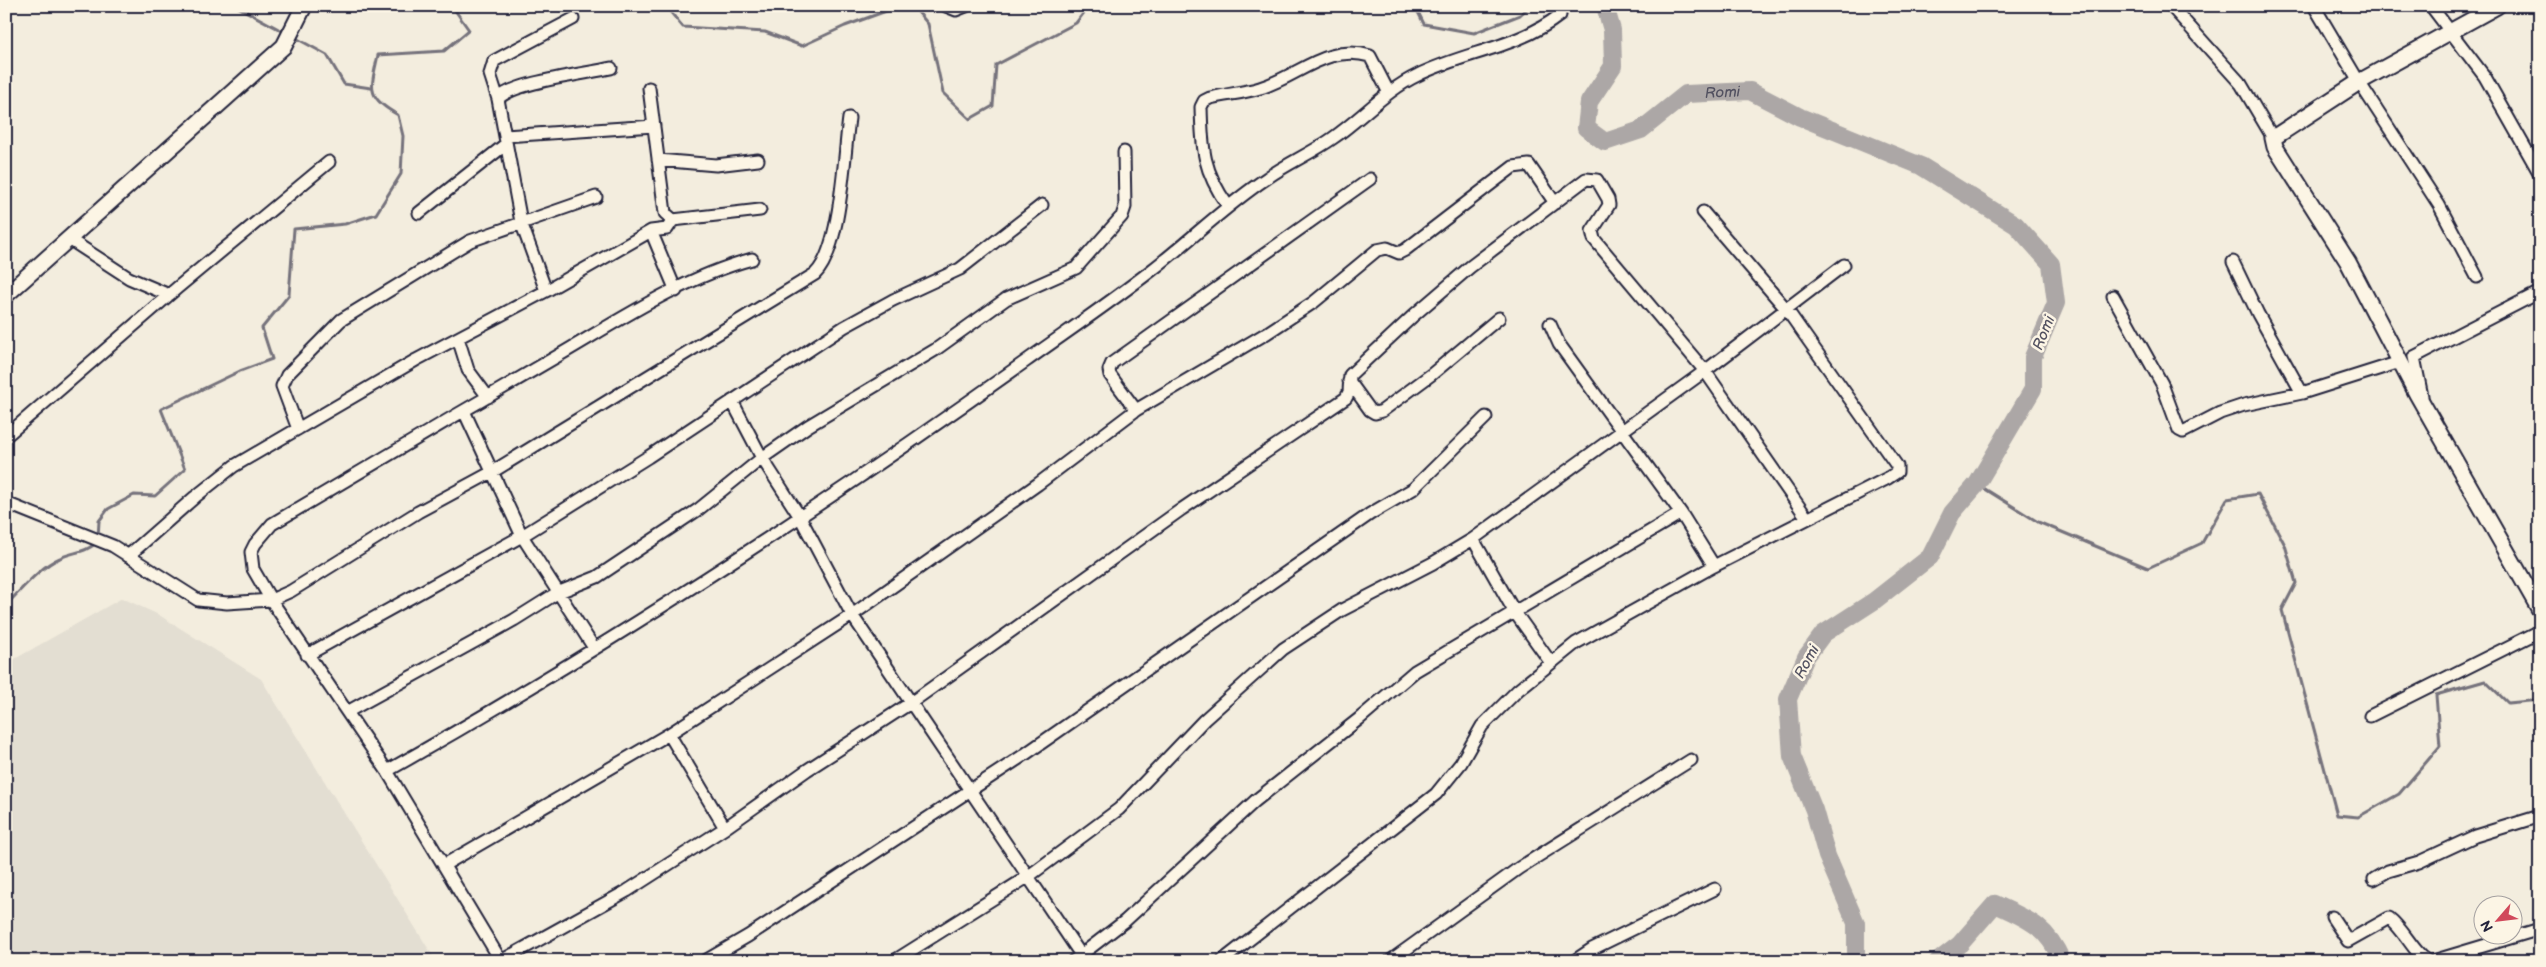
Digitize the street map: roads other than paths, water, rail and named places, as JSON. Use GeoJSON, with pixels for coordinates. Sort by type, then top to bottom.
{"type":"FeatureCollection","features":[{"type":"Feature","properties":{"kind":"street"},"geometry":{"type":"LineString","coordinates":[[6,295],[284,46],[304,6]]}},
{"type":"Feature","properties":{"kind":"street"},"geometry":{"type":"LineString","coordinates":[[946,6],[956,10],[966,6]]}},
{"type":"Feature","properties":{"kind":"street"},"geometry":{"type":"LineString","coordinates":[[2171,6],[2241,84],[2273,138],[2275,147],[2348,262],[2400,362],[2540,610]]}},
{"type":"Feature","properties":{"kind":"street"},"geometry":{"type":"LineString","coordinates":[[2314,6],[2359,82],[2440,205],[2477,277]]}},
{"type":"Feature","properties":{"kind":"street"},"geometry":{"type":"LineString","coordinates":[[2431,6],[2485,77],[2540,174]]}},
{"type":"Feature","properties":{"kind":"street"},"geometry":{"type":"LineString","coordinates":[[2273,138],[2359,82],[2497,6]]}},
{"type":"Feature","properties":{"kind":"street"},"geometry":{"type":"LineString","coordinates":[[387,771],[503,706],[800,518],[1152,270],[1228,206],[1268,177],[1333,138],[1389,93],[1413,77],[1432,68],[1501,46],[1543,29],[1560,15]]}},
{"type":"Feature","properties":{"kind":"street"},"geometry":{"type":"LineString","coordinates":[[546,291],[521,222],[498,99],[490,74],[494,61],[573,19]]}},
{"type":"Feature","properties":{"kind":"street"},"geometry":{"type":"LineString","coordinates":[[1228,206],[1208,173],[1202,144],[1201,107],[1204,101],[1210,98],[1262,88],[1325,58],[1346,52],[1370,56],[1389,93]]}},
{"type":"Feature","properties":{"kind":"street"},"geometry":{"type":"LineString","coordinates":[[498,99],[504,93],[522,85],[611,68]]}},
{"type":"Feature","properties":{"kind":"street"},"geometry":{"type":"LineString","coordinates":[[649,88],[666,214],[673,220],[760,210]]}},
{"type":"Feature","properties":{"kind":"street"},"geometry":{"type":"LineString","coordinates":[[6,503],[112,546],[198,600],[227,603],[270,600],[291,591],[418,512],[492,472],[814,274],[822,266],[829,252],[836,218],[848,118]]}},
{"type":"Feature","properties":{"kind":"street"},"geometry":{"type":"LineString","coordinates":[[419,213],[505,140],[654,126]]}},
{"type":"Feature","properties":{"kind":"street"},"geometry":{"type":"LineString","coordinates":[[347,712],[514,620],[557,593],[597,577],[699,509],[762,458],[808,426],[935,350],[1006,299],[1076,268],[1122,216],[1125,208],[1124,152]]}},
{"type":"Feature","properties":{"kind":"street"},"geometry":{"type":"LineString","coordinates":[[658,160],[716,165],[758,160]]}},
{"type":"Feature","properties":{"kind":"street"},"geometry":{"type":"LineString","coordinates":[[6,436],[168,295],[329,162]]}},
{"type":"Feature","properties":{"kind":"street"},"geometry":{"type":"LineString","coordinates":[[444,865],[669,734],[852,615],[1038,484],[1136,410],[1306,307],[1377,250],[1386,248],[1399,253],[1405,250],[1513,167],[1529,165],[1555,203]]}},
{"type":"Feature","properties":{"kind":"street"},"geometry":{"type":"LineString","coordinates":[[1136,410],[1110,375],[1109,370],[1112,363],[1370,179]]}},
{"type":"Feature","properties":{"kind":"street"},"geometry":{"type":"LineString","coordinates":[[752,259],[726,266],[642,307],[464,410],[272,524],[255,544],[251,552],[253,569],[270,600],[387,771],[501,961],[627,891],[725,828],[807,770],[912,702],[1182,509],[1346,398],[1349,392],[1350,375],[1414,315],[1470,268],[1586,179],[1597,180],[1609,204],[1592,231],[1594,239],[1705,371],[1807,518]]}},
{"type":"Feature","properties":{"kind":"street"},"geometry":{"type":"LineString","coordinates":[[298,429],[282,386],[287,375],[341,320],[470,241],[596,197]]}},
{"type":"Feature","properties":{"kind":"street"},"geometry":{"type":"LineString","coordinates":[[308,655],[522,536],[844,327],[893,300],[960,270],[1042,205]]}},
{"type":"Feature","properties":{"kind":"street"},"geometry":{"type":"LineString","coordinates":[[1222,961],[1436,794],[1461,763],[1482,726],[1518,690],[1576,643],[1714,566],[1897,472],[1897,466],[1787,310],[1703,212]]}},
{"type":"Feature","properties":{"kind":"street"},"geometry":{"type":"LineString","coordinates":[[128,556],[195,497],[234,466],[458,338],[652,231],[667,229],[673,220]]}},
{"type":"Feature","properties":{"kind":"street"},"geometry":{"type":"LineString","coordinates":[[652,231],[676,291]]}},
{"type":"Feature","properties":{"kind":"street"},"geometry":{"type":"LineString","coordinates":[[68,238],[128,278],[168,295]]}},
{"type":"Feature","properties":{"kind":"street"},"geometry":{"type":"LineString","coordinates":[[2233,262],[2258,314],[2302,393]]}},
{"type":"Feature","properties":{"kind":"street"},"geometry":{"type":"LineString","coordinates":[[894,961],[1028,876],[1119,809],[1204,720],[1283,649],[1342,610],[1433,563],[1473,539],[1622,429],[1705,371],[1844,265]]}},
{"type":"Feature","properties":{"kind":"street"},"geometry":{"type":"LineString","coordinates":[[2423,402],[2414,357],[2540,292]]}},
{"type":"Feature","properties":{"kind":"street"},"geometry":{"type":"LineString","coordinates":[[2113,296],[2162,384],[2179,430],[2183,432],[2220,413],[2244,405],[2302,393],[2400,362]]}},
{"type":"Feature","properties":{"kind":"street"},"geometry":{"type":"LineString","coordinates":[[1349,381],[1370,410],[1375,413],[1382,411],[1432,374],[1499,318]]}},
{"type":"Feature","properties":{"kind":"street"},"geometry":{"type":"LineString","coordinates":[[1550,324],[1559,344],[1681,513],[1714,566]]}},
{"type":"Feature","properties":{"kind":"street"},"geometry":{"type":"LineString","coordinates":[[458,338],[468,370],[488,397]]}},
{"type":"Feature","properties":{"kind":"street"},"geometry":{"type":"LineString","coordinates":[[732,401],[762,458],[800,518],[852,615],[1028,876],[1079,959],[1125,921],[1255,801],[1359,719],[1415,671],[1681,513]]}},
{"type":"Feature","properties":{"kind":"street"},"geometry":{"type":"LineString","coordinates":[[464,410],[522,536],[594,648]]}},
{"type":"Feature","properties":{"kind":"street"},"geometry":{"type":"LineString","coordinates":[[705,961],[748,936],[971,790],[1370,514],[1413,489],[1486,417]]}},
{"type":"Feature","properties":{"kind":"street"},"geometry":{"type":"LineString","coordinates":[[1473,539],[1514,611],[1551,663]]}},
{"type":"Feature","properties":{"kind":"street"},"geometry":{"type":"LineString","coordinates":[[2370,716],[2540,631]]}},
{"type":"Feature","properties":{"kind":"street"},"geometry":{"type":"LineString","coordinates":[[669,734],[725,828]]}},
{"type":"Feature","properties":{"kind":"street"},"geometry":{"type":"LineString","coordinates":[[1390,961],[1518,868],[1691,760]]}},
{"type":"Feature","properties":{"kind":"street"},"geometry":{"type":"LineString","coordinates":[[2374,879],[2388,871],[2419,862],[2475,836],[2540,816]]}},
{"type":"Feature","properties":{"kind":"street"},"geometry":{"type":"LineString","coordinates":[[1574,961],[1592,949],[1715,889]]}},
{"type":"Feature","properties":{"kind":"street"},"geometry":{"type":"LineString","coordinates":[[2332,917],[2348,941],[2389,918],[2400,926],[2421,958],[2431,961],[2540,929]]}},
{"type":"Feature","properties":{"kind":"waterway"},"geometry":{"type":"LineString","coordinates":[[236,6],[286,33]]}},
{"type":"Feature","properties":{"kind":"waterway"},"geometry":{"type":"LineString","coordinates":[[98,538],[99,521],[108,509],[134,495],[155,496],[185,469],[161,409],[240,371],[272,359],[262,328],[289,295],[294,229],[345,224],[376,214],[401,174],[403,136],[398,115],[380,103],[373,91],[378,55],[444,51],[469,30],[452,6]]}},
{"type":"Feature","properties":{"kind":"waterway"},"geometry":{"type":"LineString","coordinates":[[654,6],[668,9],[683,27],[765,32],[802,46],[845,26],[900,6]]}},
{"type":"Feature","properties":{"kind":"waterway"},"geometry":{"type":"LineString","coordinates":[[913,6],[928,24],[943,93],[970,119],[993,106],[996,65],[1076,23],[1089,6]]}},
{"type":"Feature","properties":{"kind":"waterway"},"geometry":{"type":"LineString","coordinates":[[1415,6],[1424,24],[1474,33],[1520,15],[1530,6]]}},
{"type":"Feature","properties":{"kind":"waterway","name":"Romi"},"geometry":{"type":"LineString","coordinates":[[1605,6],[1612,30],[1613,66],[1589,102],[1586,128],[1605,142],[1641,130],[1686,94],[1750,91],[1800,117],[1921,166],[2016,225],[2051,264],[2056,303],[2033,357],[2033,389],[1977,484],[1952,513],[1930,557],[1874,601],[1823,634],[1806,657],[1788,699],[1792,756],[1814,810],[1827,856],[1856,923],[1856,961]]}},
{"type":"Feature","properties":{"kind":"waterway"},"geometry":{"type":"LineString","coordinates":[[294,37],[327,55],[344,84],[371,88]]}},
{"type":"Feature","properties":{"kind":"waterway"},"geometry":{"type":"LineString","coordinates":[[1977,484],[2038,522],[2148,568],[2202,543],[2227,499],[2258,494],[2285,545],[2296,583],[2282,610],[2337,815],[2358,817],[2399,794],[2440,746],[2436,695],[2485,681],[2508,703],[2540,700]]}},
{"type":"Feature","properties":{"kind":"waterway"},"geometry":{"type":"LineString","coordinates":[[6,605],[32,579],[53,562],[65,556],[83,551],[96,543]]}},
{"type":"Feature","properties":{"kind":"waterway","name":"Romi"},"geometry":{"type":"LineString","coordinates":[[1938,961],[1960,944],[1995,904],[2027,919],[2035,925],[2050,939],[2062,961]]}}]}
